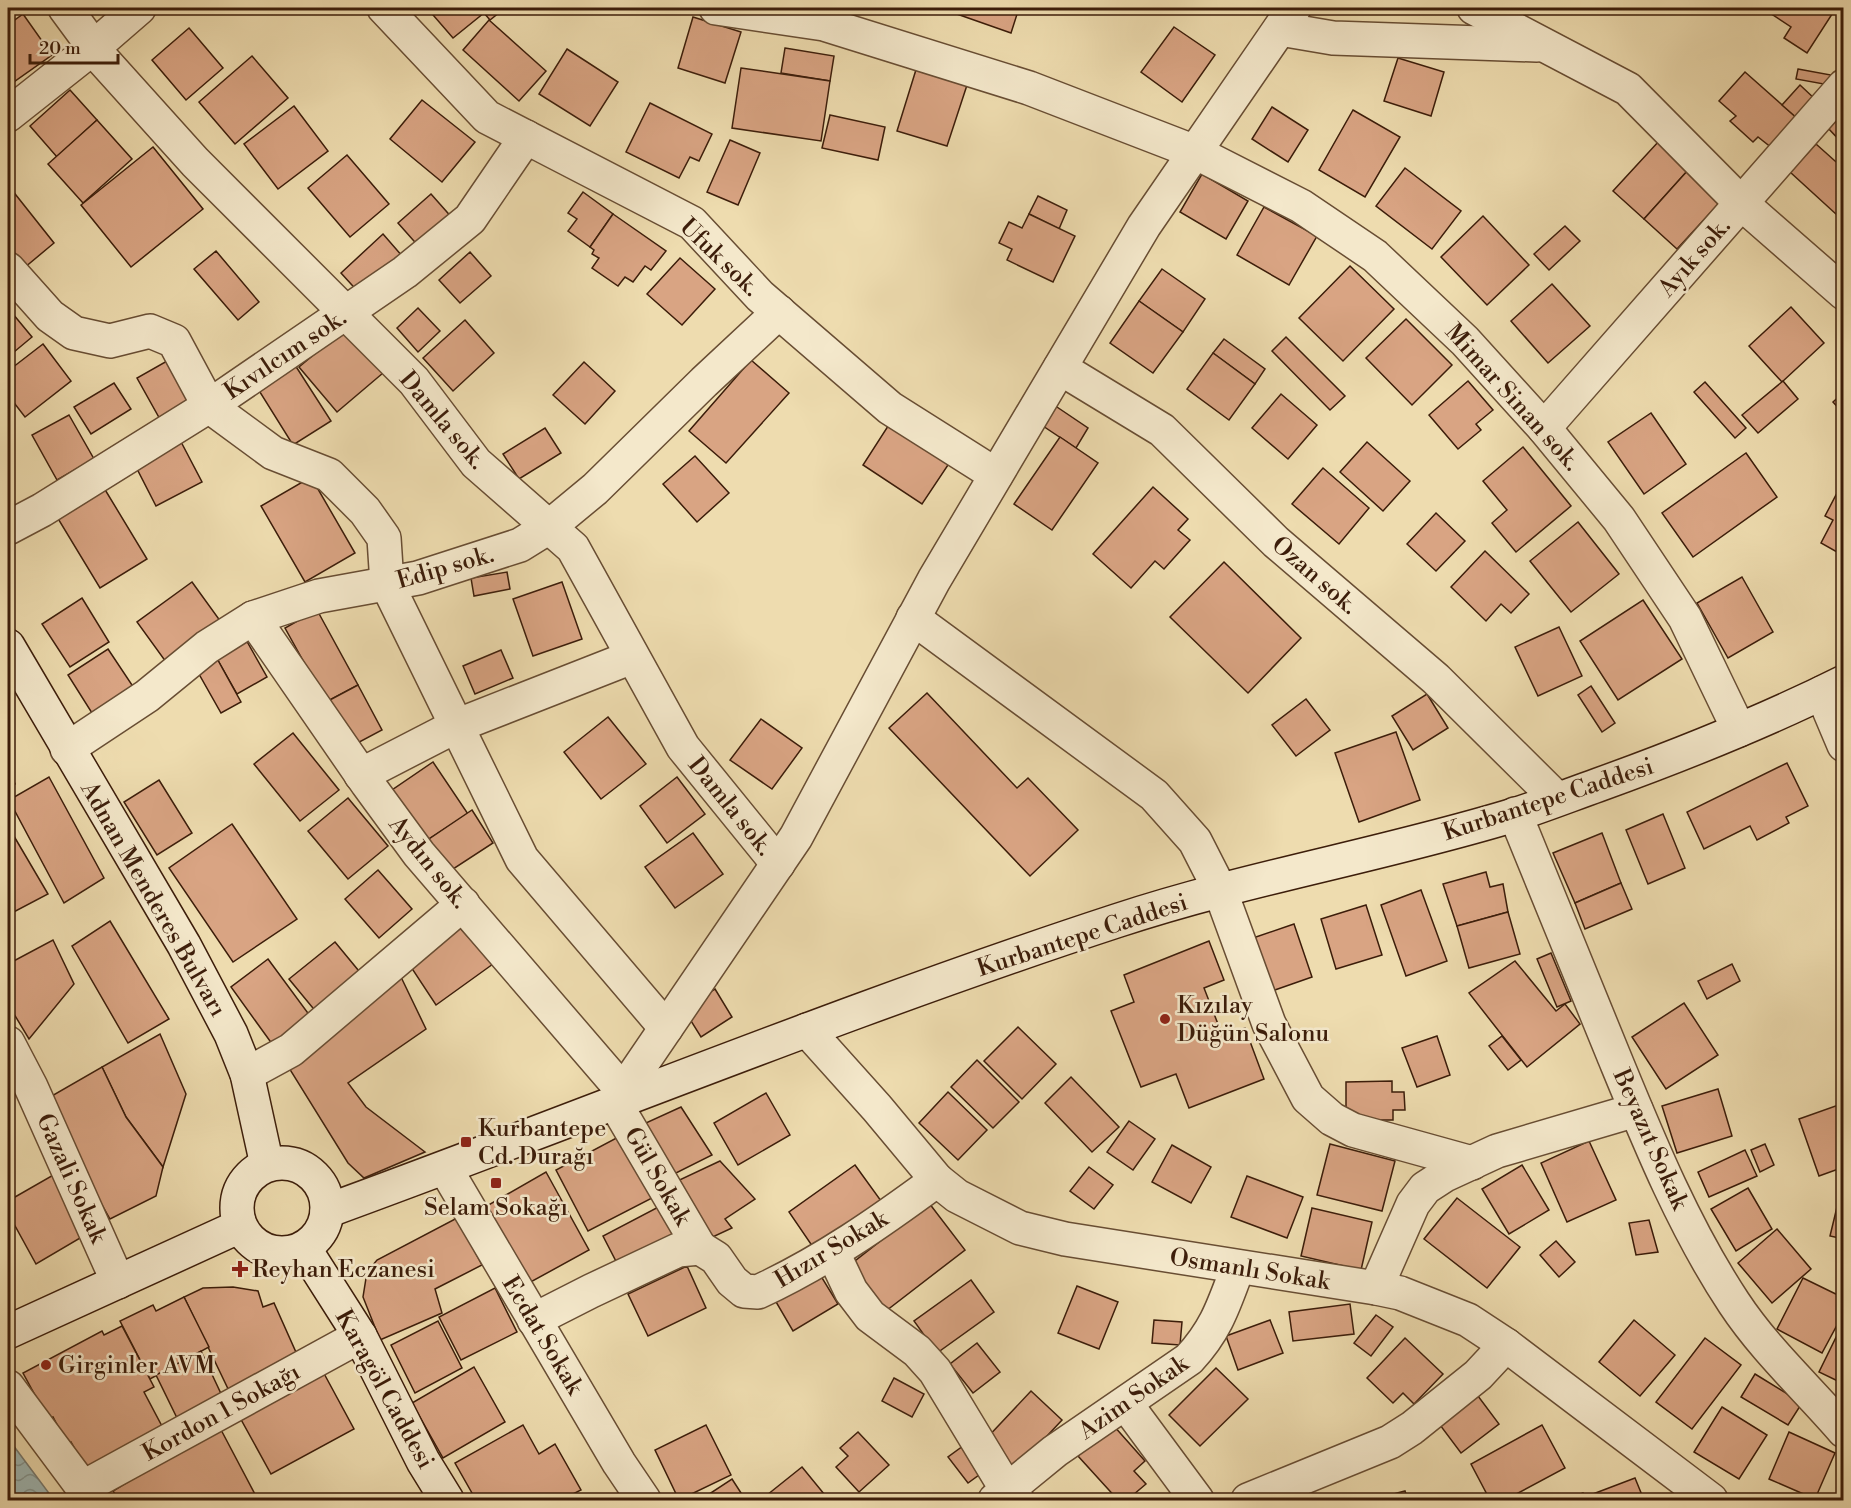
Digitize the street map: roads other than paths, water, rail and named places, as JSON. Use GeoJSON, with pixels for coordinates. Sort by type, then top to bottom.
{"type":"FeatureCollection","features":[{"type":"Feature","properties":{"kind":"street","name":"Damla sok."},"geometry":{"type":"LineString","coordinates":[[65,8],[104,62],[195,162],[414,381],[476,463],[573,548],[683,747],[778,864]]}},
{"type":"Feature","properties":{"kind":"street"},"geometry":{"type":"LineString","coordinates":[[8,114],[94,47],[139,8]]}},
{"type":"Feature","properties":{"kind":"street","name":"Ufuk sok."},"geometry":{"type":"LineString","coordinates":[[384,8],[487,117],[692,223],[760,296],[890,408],[996,475]]}},
{"type":"Feature","properties":{"kind":"street","name":"Mimar Sinan sok."},"geometry":{"type":"LineString","coordinates":[[716,8],[763,11],[824,24],[1029,88],[1195,152],[1301,206],[1375,256],[1465,341],[1544,428],[1619,519],[1685,618],[1739,730]]}},
{"type":"Feature","properties":{"kind":"street"},"geometry":{"type":"LineString","coordinates":[[1474,8],[1628,89],[1741,202],[1844,293]]}},
{"type":"Feature","properties":{"kind":"street"},"geometry":{"type":"LineString","coordinates":[[619,1097],[796,837],[913,618],[1144,226],[1287,18],[1333,38],[1545,45]]}},
{"type":"Feature","properties":{"kind":"street","name":"Ayık sok."},"geometry":{"type":"LineString","coordinates":[[1544,428],[1844,86]]}},
{"type":"Feature","properties":{"kind":"street","name":"Kıvılcım sok."},"geometry":{"type":"LineString","coordinates":[[8,528],[42,510],[209,406],[405,272],[470,219],[526,137]]}},
{"type":"Feature","properties":{"kind":"street"},"geometry":{"type":"LineString","coordinates":[[8,269],[50,316],[74,333],[110,341],[150,331],[174,341],[209,406],[273,453],[329,475],[365,511],[384,538],[387,584],[522,860],[666,1028]]}},
{"type":"Feature","properties":{"kind":"street","name":"Edip sok."},"geometry":{"type":"LineString","coordinates":[[67,749],[147,696],[207,647],[253,618],[320,596],[418,578],[520,545],[549,527],[595,489],[779,312]]}},
{"type":"Feature","properties":{"kind":"street","name":"Ozan sok."},"geometry":{"type":"LineString","coordinates":[[1060,368],[1161,430],[1276,542],[1436,679],[1557,799]]}},
{"type":"Feature","properties":{"kind":"street","name":"Aydın sok."},"geometry":{"type":"LineString","coordinates":[[253,618],[419,854],[463,904],[619,1097]]}},
{"type":"Feature","properties":{"kind":"street"},"geometry":{"type":"LineString","coordinates":[[913,618],[1154,795],[1195,841],[1220,890],[1269,1024],[1308,1098],[1332,1119],[1353,1130],[1472,1163]]}},
{"type":"Feature","properties":{"kind":"street","name":"Adnan Menderes Bulvarı"},"geometry":{"type":"LineString","coordinates":[[8,646],[184,945],[231,1034],[247,1074],[267,1165]]}},
{"type":"Feature","properties":{"kind":"street"},"geometry":{"type":"LineString","coordinates":[[362,775],[456,726],[632,657]]}},
{"type":"Feature","properties":{"kind":"street"},"geometry":{"type":"LineString","coordinates":[[1833,687],[1844,745]]}},
{"type":"Feature","properties":{"kind":"street","name":"Kurbantepe Caddesi"},"geometry":{"type":"LineString","coordinates":[[327,1211],[445,1168],[619,1097],[1117,920],[1220,890],[1359,857],[1515,814],[1646,767],[1739,730],[1833,687]]}},
{"type":"Feature","properties":{"kind":"street","name":"Beyazıt Sokak"},"geometry":{"type":"LineString","coordinates":[[1515,814],[1636,1110],[1703,1253],[1735,1305],[1772,1353],[1816,1398],[1844,1431]]}},
{"type":"Feature","properties":{"kind":"street"},"geometry":{"type":"LineString","coordinates":[[247,1074],[291,1050],[463,904]]}},
{"type":"Feature","properties":{"kind":"street","name":"Osmanlı Sokak"},"geometry":{"type":"LineString","coordinates":[[807,1030],[877,1108],[937,1180],[957,1196],[1020,1228],[1065,1239],[1376,1288],[1400,1293],[1468,1320],[1506,1345],[1711,1500]]}},
{"type":"Feature","properties":{"kind":"street","name":"Gazali Sokak"},"geometry":{"type":"LineString","coordinates":[[8,1043],[31,1087],[118,1282]]}},
{"type":"Feature","properties":{"kind":"street","name":"Gül Sokak"},"geometry":{"type":"LineString","coordinates":[[619,1097],[700,1248]]}},
{"type":"Feature","properties":{"kind":"street"},"geometry":{"type":"LineString","coordinates":[[1376,1288],[1413,1204],[1425,1188],[1445,1175],[1526,1141],[1636,1110]]}},
{"type":"Feature","properties":{"kind":"street"},"geometry":{"type":"LineString","coordinates":[[282,1162],[296,1165],[310,1172],[320,1183],[326,1196],[327,1211],[324,1226],[315,1239],[304,1248],[289,1253],[274,1253],[260,1248],[248,1239],[240,1226],[236,1211],[237,1197],[244,1183],[254,1172],[267,1165],[282,1162]]}},
{"type":"Feature","properties":{"kind":"street","name":"Ecdat Sokak"},"geometry":{"type":"LineString","coordinates":[[445,1168],[619,1463],[644,1500]]}},
{"type":"Feature","properties":{"kind":"street","name":"Hızır Sokak"},"geometry":{"type":"LineString","coordinates":[[700,1248],[716,1258],[732,1281],[744,1291],[758,1292],[833,1253],[937,1180]]}},
{"type":"Feature","properties":{"kind":"street"},"geometry":{"type":"LineString","coordinates":[[8,1332],[240,1226]]}},
{"type":"Feature","properties":{"kind":"street","name":"Karagöl Caddesi"},"geometry":{"type":"LineString","coordinates":[[304,1248],[360,1336],[423,1461],[447,1500]]}},
{"type":"Feature","properties":{"kind":"street"},"geometry":{"type":"LineString","coordinates":[[534,1320],[678,1250],[700,1248]]}},
{"type":"Feature","properties":{"kind":"street"},"geometry":{"type":"LineString","coordinates":[[833,1253],[850,1291],[870,1316],[917,1351],[935,1371],[1006,1497]]}},
{"type":"Feature","properties":{"kind":"street","name":"Azim Sokak"},"geometry":{"type":"LineString","coordinates":[[1006,1497],[1056,1451],[1189,1359],[1206,1340],[1221,1313],[1238,1267]]}},
{"type":"Feature","properties":{"kind":"street","name":"Kordon 1 Sokağı"},"geometry":{"type":"LineString","coordinates":[[87,1494],[360,1336]]}},
{"type":"Feature","properties":{"kind":"street"},"geometry":{"type":"LineString","coordinates":[[1248,1500],[1390,1442],[1412,1428],[1470,1382],[1506,1345]]}},
{"type":"Feature","properties":{"kind":"street"},"geometry":{"type":"LineString","coordinates":[[8,1387],[87,1494]]}},
{"type":"Feature","properties":{"kind":"street"},"geometry":{"type":"LineString","coordinates":[[1126,1404],[1197,1500]]}},
{"type":"Feature","properties":{"kind":"water"},"geometry":{"type":"Polygon","coordinates":[[[8,1435],[13,1445],[54,1500],[8,1500],[8,1435]]]}},
{"type":"Feature","properties":{"kind":"place","name":"Kızılay Düğün Salonu"},"geometry":{"type":"Point","coordinates":[1165,1019]}},
{"type":"Feature","properties":{"kind":"place","name":"Kurbantepe Cd. Durağı"},"geometry":{"type":"Point","coordinates":[466,1142]}},
{"type":"Feature","properties":{"kind":"place","name":"Selam Sokağı"},"geometry":{"type":"Point","coordinates":[496,1183]}},
{"type":"Feature","properties":{"kind":"place","name":"Reyhan Eczanesi"},"geometry":{"type":"Point","coordinates":[240,1269]}},
{"type":"Feature","properties":{"kind":"place","name":"Girginler AVM"},"geometry":{"type":"Point","coordinates":[46,1365]}}]}
